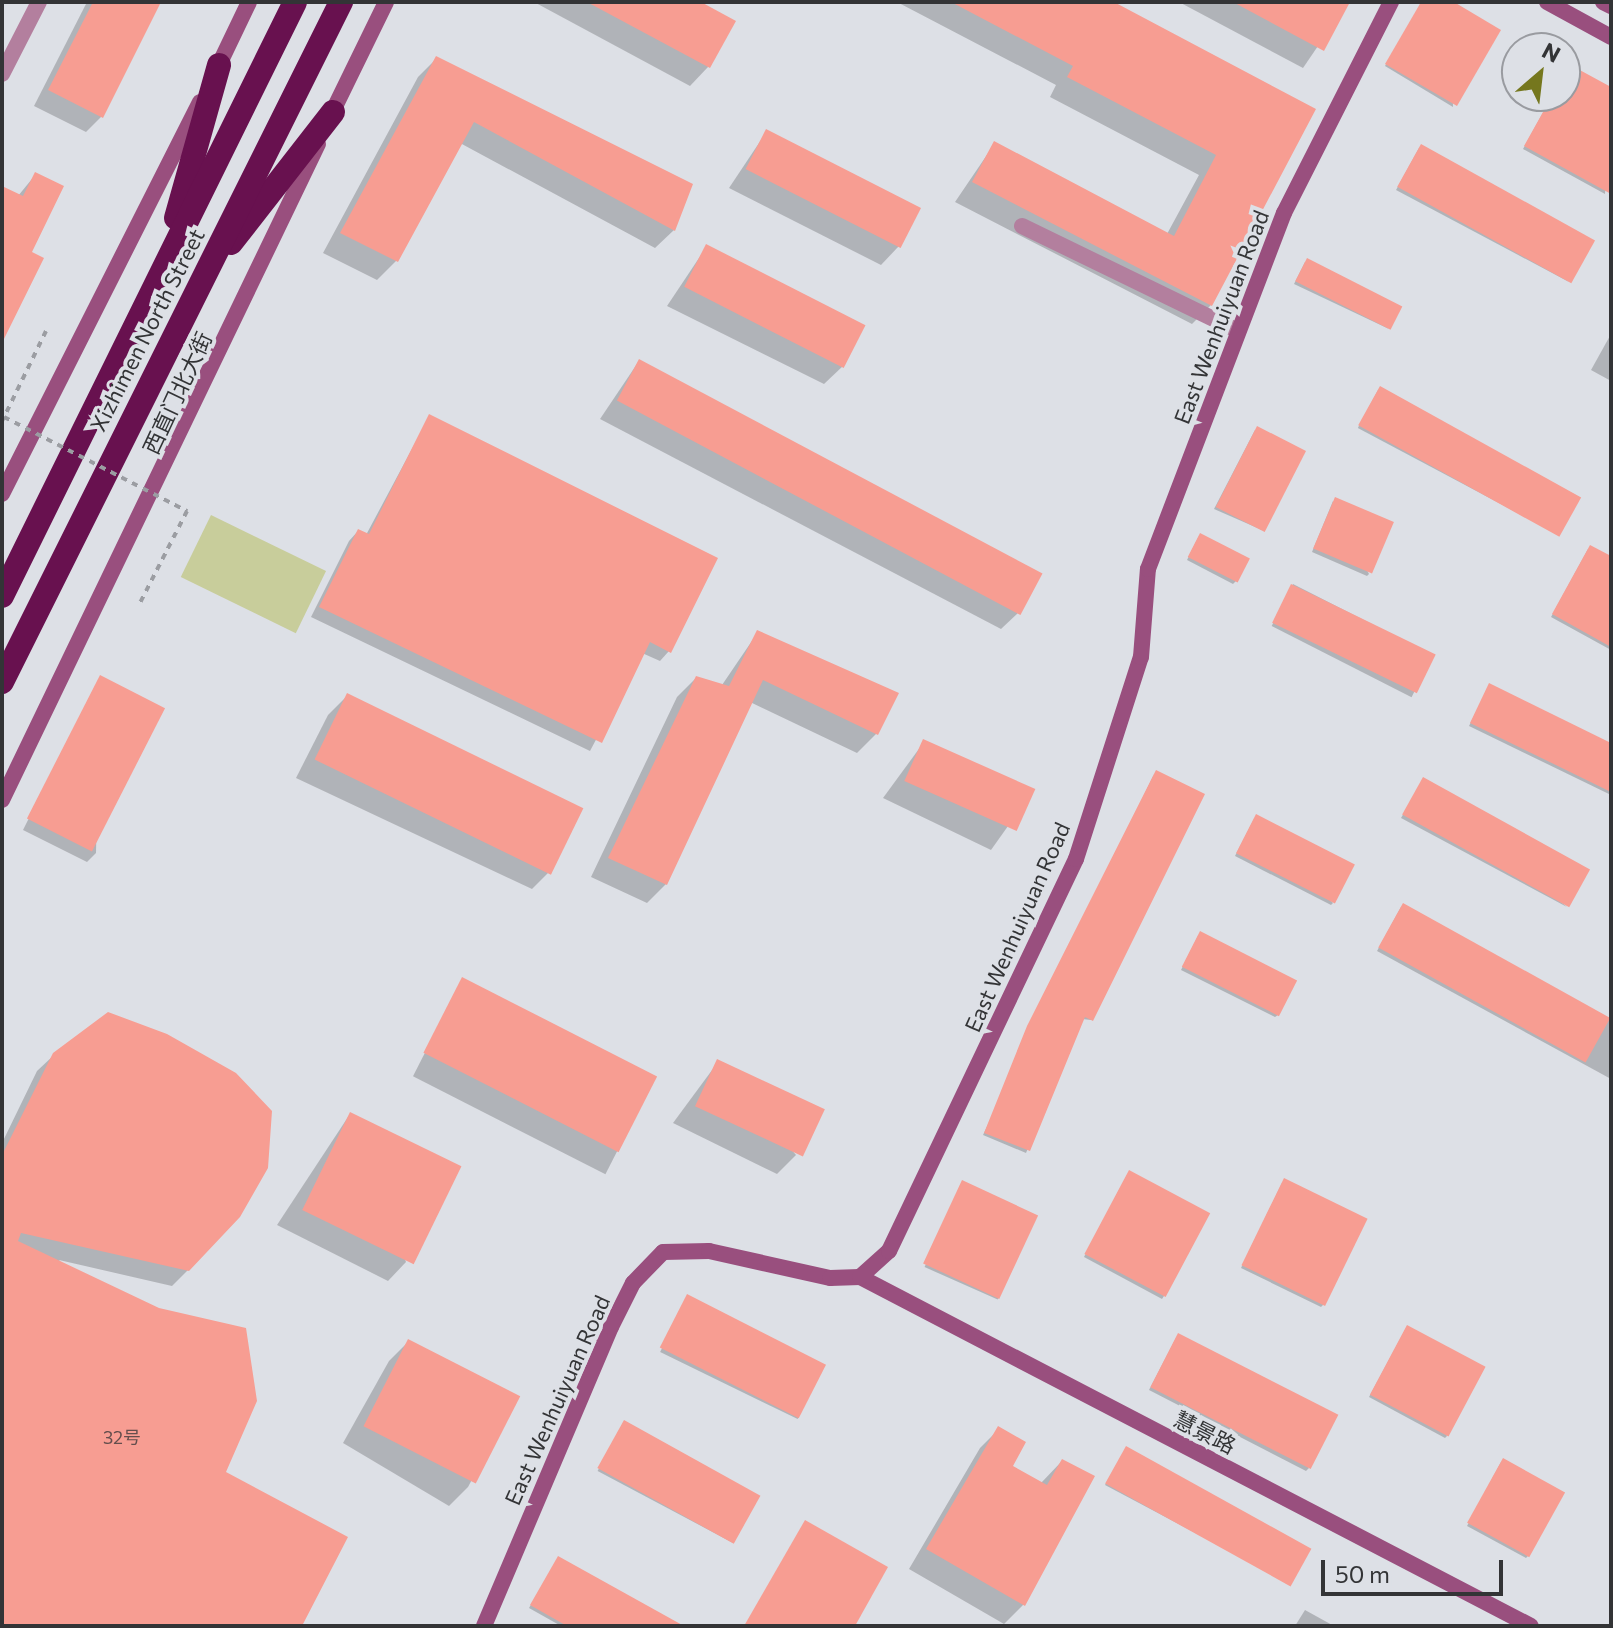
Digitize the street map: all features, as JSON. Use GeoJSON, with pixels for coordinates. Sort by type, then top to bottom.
{"type":"FeatureCollection","features":[{"type":"Feature","properties":{"kind":"highway","name":"Xizhimen North Street"},"geometry":{"type":"LineString","coordinates":[[2,596],[295,2]]}},
{"type":"Feature","properties":{"kind":"highway","name":"Xizhimen North Street"},"geometry":{"type":"LineString","coordinates":[[2,682],[193,292],[341,2]]}},
{"type":"Feature","properties":{"kind":"highway"},"geometry":{"type":"LineString","coordinates":[[161,270],[219,65]]}},
{"type":"Feature","properties":{"kind":"highway"},"geometry":{"type":"LineString","coordinates":[[193,292],[333,112]]}},
{"type":"Feature","properties":{"kind":"street"},"geometry":{"type":"LineString","coordinates":[[2,74],[39,2]]}},
{"type":"Feature","properties":{"kind":"street"},"geometry":{"type":"LineString","coordinates":[[2,494],[249,2]]}},
{"type":"Feature","properties":{"kind":"street","name":"西直门北大街"},"geometry":{"type":"LineString","coordinates":[[2,800],[386,2]]}},
{"type":"Feature","properties":{"kind":"street","name":"East Wenhuiyuan Road"},"geometry":{"type":"LineString","coordinates":[[484,1626],[611,1327],[633,1283],[663,1252],[709,1251],[830,1278],[860,1277],[889,1251],[1076,859],[1141,657],[1148,569],[1284,213],[1391,2]]}},
{"type":"Feature","properties":{"kind":"street"},"geometry":{"type":"LineString","coordinates":[[1547,2],[1611,37]]}},
{"type":"Feature","properties":{"kind":"street"},"geometry":{"type":"LineString","coordinates":[[1603,2],[1611,6]]}},
{"type":"Feature","properties":{"kind":"street"},"geometry":{"type":"LineString","coordinates":[[1022,226],[1238,331]]}},
{"type":"Feature","properties":{"kind":"street","name":"慧景路"},"geometry":{"type":"LineString","coordinates":[[860,1277],[1531,1626]]}},
{"type":"Feature","properties":{"kind":"path"},"geometry":{"type":"LineString","coordinates":[[46,331],[3,419],[187,511],[139,605]]}},
{"type":"Feature","properties":{"kind":"green space"},"geometry":{"type":"Polygon","coordinates":[[[211,515],[326,571],[296,633],[181,577],[211,515]]]}},
{"type":"Feature","properties":{"kind":"building"},"geometry":{"type":"Polygon","coordinates":[[[93,2],[161,2],[103,118],[48,90],[93,2]]]}},
{"type":"Feature","properties":{"kind":"building"},"geometry":{"type":"Polygon","coordinates":[[[587,2],[701,2],[736,21],[710,68],[587,2]]]}},
{"type":"Feature","properties":{"kind":"building"},"geometry":{"type":"Polygon","coordinates":[[[951,2],[1114,2],[1316,109],[1212,306],[972,182],[994,141],[1174,236],[1216,155],[1067,77],[1073,66],[951,2]]]}},
{"type":"Feature","properties":{"kind":"building"},"geometry":{"type":"Polygon","coordinates":[[[1233,2],[1350,2],[1324,51],[1233,2]]]}},
{"type":"Feature","properties":{"kind":"building"},"geometry":{"type":"Polygon","coordinates":[[[1421,2],[1454,2],[1501,30],[1457,106],[1385,64],[1421,2]]]}},
{"type":"Feature","properties":{"kind":"building"},"geometry":{"type":"Polygon","coordinates":[[[436,56],[693,184],[675,231],[474,122],[398,262],[340,233],[436,56]]]}},
{"type":"Feature","properties":{"kind":"building"},"geometry":{"type":"Polygon","coordinates":[[[1581,71],[1611,87],[1611,194],[1524,146],[1543,112],[1581,112],[1581,71]]]}},
{"type":"Feature","properties":{"kind":"building"},"geometry":{"type":"Polygon","coordinates":[[[766,129],[921,208],[901,248],[746,169],[766,129]]]}},
{"type":"Feature","properties":{"kind":"building"},"geometry":{"type":"Polygon","coordinates":[[[1421,144],[1595,240],[1571,283],[1397,187],[1421,144]]]}},
{"type":"Feature","properties":{"kind":"building"},"geometry":{"type":"Polygon","coordinates":[[[35,172],[64,186],[32,252],[44,258],[2,343],[2,186],[23,196],[35,172]]]}},
{"type":"Feature","properties":{"kind":"building"},"geometry":{"type":"Polygon","coordinates":[[[706,244],[865,325],[844,368],[684,287],[706,244]]]}},
{"type":"Feature","properties":{"kind":"building"},"geometry":{"type":"Polygon","coordinates":[[[1307,258],[1402,307],[1391,330],[1295,281],[1307,258]]]}},
{"type":"Feature","properties":{"kind":"building"},"geometry":{"type":"Polygon","coordinates":[[[639,359],[1043,574],[1020,615],[617,400],[639,359]]]}},
{"type":"Feature","properties":{"kind":"building"},"geometry":{"type":"Polygon","coordinates":[[[1380,386],[1581,498],[1559,537],[1358,425],[1380,386]]]}},
{"type":"Feature","properties":{"kind":"building"},"geometry":{"type":"Polygon","coordinates":[[[429,414],[718,558],[671,653],[650,642],[602,743],[319,607],[358,529],[369,534],[429,414]]]}},
{"type":"Feature","properties":{"kind":"building"},"geometry":{"type":"Polygon","coordinates":[[[1257,426],[1306,451],[1265,532],[1216,507],[1257,426]]]}},
{"type":"Feature","properties":{"kind":"building"},"geometry":{"type":"Polygon","coordinates":[[[1335,497],[1394,522],[1372,574],[1313,549],[1335,497]]]}},
{"type":"Feature","properties":{"kind":"building"},"geometry":{"type":"Polygon","coordinates":[[[1200,533],[1250,558],[1238,582],[1188,557],[1200,533]]]}},
{"type":"Feature","properties":{"kind":"building"},"geometry":{"type":"Polygon","coordinates":[[[1590,545],[1611,556],[1611,647],[1552,614],[1590,545]]]}},
{"type":"Feature","properties":{"kind":"building"},"geometry":{"type":"Polygon","coordinates":[[[1291,584],[1436,655],[1417,693],[1272,623],[1291,584]]]}},
{"type":"Feature","properties":{"kind":"building"},"geometry":{"type":"Polygon","coordinates":[[[757,630],[899,693],[878,735],[763,680],[667,885],[608,858],[696,676],[729,686],[757,630]]]}},
{"type":"Feature","properties":{"kind":"building"},"geometry":{"type":"Polygon","coordinates":[[[100,675],[165,708],[92,852],[27,818],[100,675]]]}},
{"type":"Feature","properties":{"kind":"building"},"geometry":{"type":"Polygon","coordinates":[[[1489,683],[1611,743],[1611,792],[1470,723],[1489,683]]]}},
{"type":"Feature","properties":{"kind":"building"},"geometry":{"type":"Polygon","coordinates":[[[347,693],[583,808],[551,875],[315,760],[347,693]]]}},
{"type":"Feature","properties":{"kind":"building"},"geometry":{"type":"Polygon","coordinates":[[[923,739],[1035,789],[1017,831],[904,781],[923,739]]]}},
{"type":"Feature","properties":{"kind":"building"},"geometry":{"type":"Polygon","coordinates":[[[1156,770],[1205,794],[1093,1021],[1085,1017],[1030,1151],[984,1133],[1027,1026],[1156,770]]]}},
{"type":"Feature","properties":{"kind":"building"},"geometry":{"type":"Polygon","coordinates":[[[1423,777],[1590,870],[1569,907],[1402,815],[1423,777]]]}},
{"type":"Feature","properties":{"kind":"building"},"geometry":{"type":"Polygon","coordinates":[[[1256,814],[1355,864],[1335,904],[1236,853],[1256,814]]]}},
{"type":"Feature","properties":{"kind":"building"},"geometry":{"type":"Polygon","coordinates":[[[1403,903],[1610,1018],[1586,1063],[1378,948],[1403,903]]]}},
{"type":"Feature","properties":{"kind":"building"},"geometry":{"type":"Polygon","coordinates":[[[1200,931],[1297,980],[1279,1016],[1182,967],[1200,931]]]}},
{"type":"Feature","properties":{"kind":"building"},"geometry":{"type":"Polygon","coordinates":[[[462,977],[657,1076],[619,1152],[423,1053],[462,977]]]}},
{"type":"Feature","properties":{"kind":"building"},"geometry":{"type":"Polygon","coordinates":[[[108,1012],[167,1034],[236,1073],[272,1111],[268,1168],[240,1217],[189,1271],[21,1233],[18,1241],[159,1308],[246,1328],[257,1401],[226,1472],[348,1537],[302,1626],[2,1626],[2,1155],[53,1053],[108,1012]]]}},
{"type":"Feature","properties":{"kind":"building"},"geometry":{"type":"Polygon","coordinates":[[[717,1059],[825,1109],[803,1156],[695,1106],[717,1059]]]}},
{"type":"Feature","properties":{"kind":"building"},"geometry":{"type":"Polygon","coordinates":[[[350,1112],[461,1166],[414,1264],[302,1210],[350,1112]]]}},
{"type":"Feature","properties":{"kind":"building"},"geometry":{"type":"Polygon","coordinates":[[[1129,1170],[1210,1213],[1166,1297],[1084,1254],[1129,1170]]]}},
{"type":"Feature","properties":{"kind":"building"},"geometry":{"type":"Polygon","coordinates":[[[1284,1178],[1368,1219],[1325,1306],[1241,1265],[1284,1178]]]}},
{"type":"Feature","properties":{"kind":"building"},"geometry":{"type":"Polygon","coordinates":[[[962,1180],[1038,1215],[999,1299],[923,1263],[962,1180]]]}},
{"type":"Feature","properties":{"kind":"building"},"geometry":{"type":"Polygon","coordinates":[[[687,1294],[826,1365],[799,1418],[660,1347],[687,1294]]]}},
{"type":"Feature","properties":{"kind":"building"},"geometry":{"type":"Polygon","coordinates":[[[1407,1325],[1486,1367],[1448,1437],[1370,1395],[1407,1325]]]}},
{"type":"Feature","properties":{"kind":"building"},"geometry":{"type":"Polygon","coordinates":[[[1178,1333],[1338,1415],[1311,1469],[1150,1387],[1178,1333]]]}},
{"type":"Feature","properties":{"kind":"building"},"geometry":{"type":"Polygon","coordinates":[[[408,1339],[520,1396],[476,1484],[364,1426],[408,1339]]]}},
{"type":"Feature","properties":{"kind":"building"},"geometry":{"type":"Polygon","coordinates":[[[624,1420],[760,1496],[734,1544],[597,1468],[624,1420]]]}},
{"type":"Feature","properties":{"kind":"building"},"geometry":{"type":"Polygon","coordinates":[[[998,1426],[1026,1442],[1013,1466],[1047,1485],[1062,1459],[1095,1476],[1025,1606],[926,1549],[998,1426]]]}},
{"type":"Feature","properties":{"kind":"building"},"geometry":{"type":"Polygon","coordinates":[[[1126,1446],[1311,1549],[1291,1586],[1105,1484],[1126,1446]]]}},
{"type":"Feature","properties":{"kind":"building"},"geometry":{"type":"Polygon","coordinates":[[[1503,1458],[1565,1492],[1529,1557],[1467,1523],[1503,1458]]]}},
{"type":"Feature","properties":{"kind":"building"},"geometry":{"type":"Polygon","coordinates":[[[805,1520],[888,1567],[855,1626],[744,1626],[805,1520]]]}},
{"type":"Feature","properties":{"kind":"building"},"geometry":{"type":"Polygon","coordinates":[[[558,1556],[684,1626],[567,1626],[530,1605],[558,1556]]]}}]}
